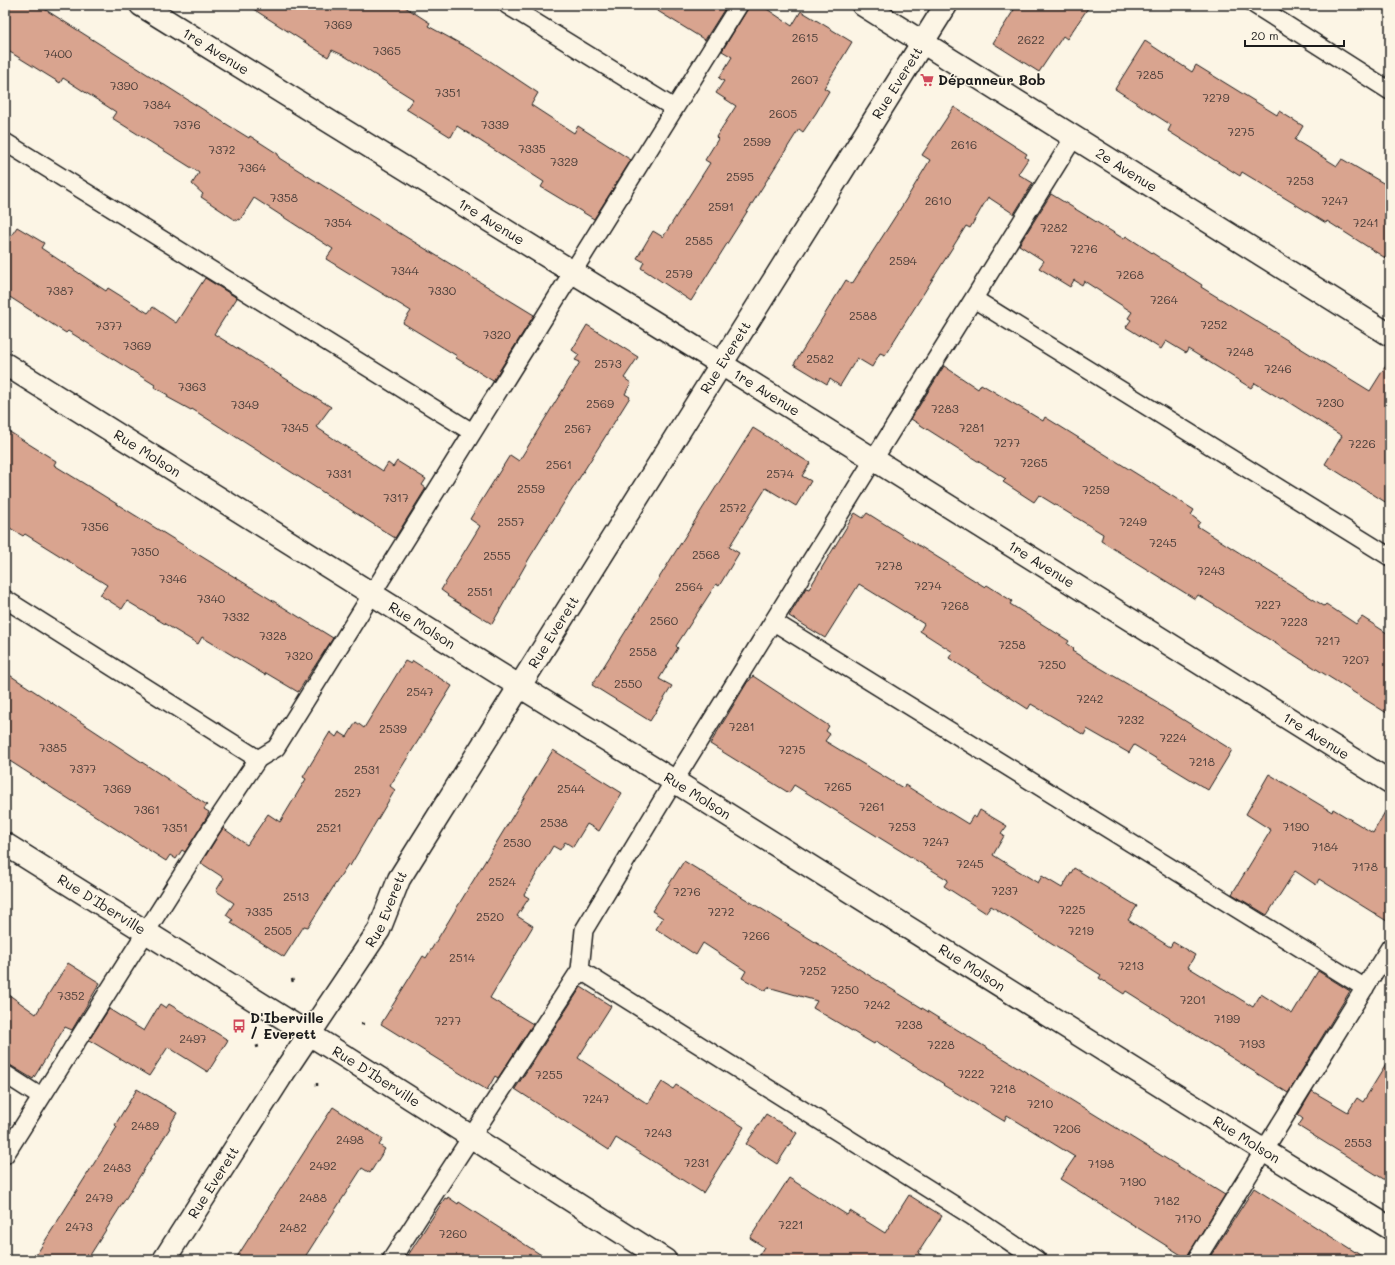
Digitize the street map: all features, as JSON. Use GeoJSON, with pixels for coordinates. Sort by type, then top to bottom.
{"type":"FeatureCollection","features":[{"type":"Feature","properties":{"kind":"street","name":"1re Avenue"},"geometry":{"type":"LineString","coordinates":[[141,5],[721,364],[1390,782]]}},
{"type":"Feature","properties":{"kind":"street","name":"2e Avenue"},"geometry":{"type":"LineString","coordinates":[[863,5],[1390,335]]}},
{"type":"Feature","properties":{"kind":"street","name":"Rue Everett"},"geometry":{"type":"LineString","coordinates":[[164,1260],[379,930],[399,879],[946,5]]}},
{"type":"Feature","properties":{"kind":"street","name":"Rue Molson"},"geometry":{"type":"LineString","coordinates":[[5,364],[1390,1228]]}},
{"type":"Feature","properties":{"kind":"street","name":"Rue D'Iberville"},"geometry":{"type":"LineString","coordinates":[[5,844],[310,1034],[665,1260]]}},
{"type":"Feature","properties":{"kind":"lane"},"geometry":{"type":"LineString","coordinates":[[507,5],[674,108]]}},
{"type":"Feature","properties":{"kind":"lane"},"geometry":{"type":"LineString","coordinates":[[5,1155],[202,842],[258,759],[276,748],[739,5]]}},
{"type":"Feature","properties":{"kind":"lane"},"geometry":{"type":"LineString","coordinates":[[1255,5],[1390,91]]}},
{"type":"Feature","properties":{"kind":"lane"},"geometry":{"type":"LineString","coordinates":[[391,1260],[580,970],[584,930],[674,781],[1074,137]]}},
{"type":"Feature","properties":{"kind":"lane"},"geometry":{"type":"LineString","coordinates":[[5,142],[472,432]]}},
{"type":"Feature","properties":{"kind":"lane"},"geometry":{"type":"LineString","coordinates":[[974,299],[1390,557]]}},
{"type":"Feature","properties":{"kind":"lane"},"geometry":{"type":"LineString","coordinates":[[5,599],[258,759]]}},
{"type":"Feature","properties":{"kind":"lane"},"geometry":{"type":"LineString","coordinates":[[774,622],[1365,988]]}},
{"type":"Feature","properties":{"kind":"lane"},"geometry":{"type":"LineString","coordinates":[[1196,1260],[1390,947]]}},
{"type":"Feature","properties":{"kind":"lane"},"geometry":{"type":"LineString","coordinates":[[580,970],[970,1214],[1037,1260]]}},
{"type":"Feature","properties":{"kind":"lane"},"geometry":{"type":"LineString","coordinates":[[5,1074],[41,1097]]}},
{"type":"Feature","properties":{"kind":"building"},"geometry":{"type":"Polygon","coordinates":[[[5,5],[38,5],[249,138],[250,136],[278,154],[279,158],[365,212],[534,315],[493,381],[456,358],[457,356],[403,323],[411,311],[326,259],[333,249],[254,198],[240,220],[238,219],[237,221],[201,197],[203,194],[192,184],[199,173],[195,170],[112,118],[116,112],[63,78],[60,83],[5,49],[5,5]]]}},
{"type":"Feature","properties":{"kind":"building"},"geometry":{"type":"Polygon","coordinates":[[[247,5],[402,5],[430,23],[428,26],[481,55],[538,93],[531,105],[574,133],[578,126],[631,160],[594,219],[541,187],[544,182],[457,126],[451,137],[406,109],[413,99],[343,55],[332,50],[328,57],[247,5]]]}},
{"type":"Feature","properties":{"kind":"building"},"geometry":{"type":"Polygon","coordinates":[[[648,5],[727,5],[705,40],[648,5]]]}},
{"type":"Feature","properties":{"kind":"building"},"geometry":{"type":"Polygon","coordinates":[[[749,5],[761,5],[792,26],[801,11],[852,42],[824,88],[829,91],[816,113],[803,132],[799,129],[691,301],[641,268],[644,262],[637,258],[653,231],[663,237],[710,163],[705,160],[718,139],[716,137],[736,106],[716,93],[724,81],[719,78],[732,57],[722,51],[749,5]]]}},
{"type":"Feature","properties":{"kind":"building"},"geometry":{"type":"Polygon","coordinates":[[[1017,5],[1090,5],[1067,39],[1063,36],[1039,72],[993,43],[1017,5]]]}},
{"type":"Feature","properties":{"kind":"building"},"geometry":{"type":"Polygon","coordinates":[[[1145,41],[1192,72],[1196,65],[1277,115],[1279,111],[1303,126],[1295,140],[1337,166],[1342,159],[1390,187],[1390,261],[1327,221],[1326,223],[1242,172],[1240,176],[1168,131],[1171,125],[1115,89],[1145,41]]]}},
{"type":"Feature","properties":{"kind":"building"},"geometry":{"type":"Polygon","coordinates":[[[954,107],[1027,154],[1025,157],[1028,159],[1018,174],[1033,183],[1014,214],[988,197],[970,228],[966,226],[885,355],[880,353],[872,367],[857,358],[840,386],[830,379],[827,384],[794,364],[846,280],[852,284],[902,206],[930,160],[922,155],[954,107]]]}},
{"type":"Feature","properties":{"kind":"building"},"geometry":{"type":"Polygon","coordinates":[[[1051,194],[1124,239],[1126,236],[1202,285],[1201,287],[1370,391],[1390,359],[1390,505],[1325,464],[1342,436],[1282,398],[1281,399],[1255,383],[1251,388],[1188,349],[1186,353],[1166,341],[1161,349],[1126,327],[1131,320],[1128,318],[1132,312],[1084,281],[1082,285],[1074,280],[1070,287],[1039,268],[1044,261],[1019,245],[1051,194]]]}},
{"type":"Feature","properties":{"kind":"building"},"geometry":{"type":"Polygon","coordinates":[[[17,227],[44,243],[41,248],[106,291],[108,288],[148,313],[153,307],[176,323],[205,278],[237,298],[214,334],[331,407],[316,427],[383,471],[388,463],[393,467],[397,461],[426,479],[422,485],[426,488],[395,538],[192,409],[191,410],[167,397],[168,395],[154,387],[155,385],[68,331],[66,333],[5,294],[5,245],[17,227]]]}},
{"type":"Feature","properties":{"kind":"building"},"geometry":{"type":"Polygon","coordinates":[[[587,325],[638,357],[624,378],[631,383],[625,394],[630,397],[530,557],[492,624],[447,596],[448,595],[441,590],[480,526],[470,519],[510,455],[519,461],[580,362],[575,360],[579,355],[572,350],[587,325]]]}},
{"type":"Feature","properties":{"kind":"building"},"geometry":{"type":"Polygon","coordinates":[[[944,366],[978,389],[981,384],[1043,421],[1045,417],[1161,489],[1194,510],[1191,515],[1200,522],[1197,526],[1324,606],[1326,604],[1356,624],[1362,617],[1390,635],[1390,715],[1198,595],[1195,599],[1101,541],[1103,534],[1039,495],[1034,502],[1003,482],[1006,479],[911,419],[944,366]]]}},
{"type":"Feature","properties":{"kind":"building"},"geometry":{"type":"Polygon","coordinates":[[[753,428],[810,463],[802,476],[811,481],[796,506],[766,488],[729,547],[739,553],[719,586],[716,584],[676,646],[678,648],[659,679],[672,686],[650,721],[592,685],[753,428]]]}},
{"type":"Feature","properties":{"kind":"building"},"geometry":{"type":"Polygon","coordinates":[[[5,429],[56,461],[54,465],[333,638],[298,692],[266,673],[265,675],[202,637],[198,644],[127,601],[122,609],[100,595],[107,585],[25,534],[23,536],[5,525],[5,429]]]}},
{"type":"Feature","properties":{"kind":"building"},"geometry":{"type":"Polygon","coordinates":[[[855,513],[863,518],[867,513],[985,587],[987,585],[1012,601],[1010,604],[1069,641],[1067,644],[1074,649],[1072,651],[1159,703],[1158,704],[1232,750],[1208,790],[1134,745],[1129,753],[1087,729],[1084,735],[1031,704],[1028,709],[949,658],[953,652],[920,631],[924,624],[859,584],[825,638],[789,616],[806,588],[809,589],[855,513]]]}},
{"type":"Feature","properties":{"kind":"building"},"geometry":{"type":"Polygon","coordinates":[[[405,661],[411,664],[413,661],[452,686],[390,786],[395,790],[350,866],[348,864],[308,927],[304,926],[284,957],[231,923],[233,920],[226,915],[234,903],[216,891],[224,878],[201,863],[223,828],[247,845],[268,814],[280,822],[306,779],[303,777],[330,732],[336,737],[339,732],[347,737],[356,722],[364,728],[405,661]]]}},
{"type":"Feature","properties":{"kind":"building"},"geometry":{"type":"Polygon","coordinates":[[[5,672],[207,805],[204,809],[209,812],[207,817],[185,852],[182,850],[176,859],[170,855],[166,861],[5,758],[5,672]]]}},
{"type":"Feature","properties":{"kind":"building"},"geometry":{"type":"Polygon","coordinates":[[[753,676],[829,726],[826,731],[830,734],[825,741],[903,788],[905,785],[968,824],[973,816],[976,818],[980,810],[1007,826],[1001,834],[1004,836],[993,855],[1038,883],[1042,876],[1062,888],[1074,868],[1137,906],[1128,920],[1170,947],[1173,942],[1195,955],[1188,967],[1253,1007],[1261,994],[1292,1014],[1318,971],[1350,991],[1288,1093],[1126,991],[1124,994],[1099,978],[1101,975],[991,906],[986,913],[944,886],[948,880],[794,785],[789,793],[710,744],[748,681],[753,676]]]}},
{"type":"Feature","properties":{"kind":"building"},"geometry":{"type":"Polygon","coordinates":[[[553,750],[622,793],[599,831],[587,824],[573,847],[565,842],[560,850],[553,846],[524,895],[529,898],[517,916],[533,926],[490,998],[533,1024],[498,1078],[495,1076],[487,1090],[381,1024],[423,956],[426,958],[553,750]]]}},
{"type":"Feature","properties":{"kind":"building"},"geometry":{"type":"Polygon","coordinates":[[[1269,774],[1332,812],[1333,809],[1373,833],[1390,803],[1390,923],[1319,879],[1316,885],[1295,871],[1267,915],[1232,894],[1271,830],[1246,814],[1269,774]]]}},
{"type":"Feature","properties":{"kind":"building"},"geometry":{"type":"Polygon","coordinates":[[[684,861],[1225,1195],[1186,1258],[1060,1179],[1075,1157],[1007,1115],[1004,1121],[943,1085],[944,1084],[876,1041],[874,1044],[813,1008],[817,1001],[768,987],[766,991],[742,978],[746,971],[703,943],[696,955],[656,929],[663,918],[652,911],[684,861]]]}},
{"type":"Feature","properties":{"kind":"building"},"geometry":{"type":"Polygon","coordinates":[[[68,963],[100,983],[72,1030],[65,1027],[33,1079],[5,1062],[5,992],[36,1014],[68,963]]]}},
{"type":"Feature","properties":{"kind":"building"},"geometry":{"type":"Polygon","coordinates":[[[581,987],[611,1006],[578,1058],[648,1104],[662,1082],[673,1089],[676,1085],[744,1127],[703,1193],[616,1138],[609,1150],[515,1089],[581,987]]]}},
{"type":"Feature","properties":{"kind":"building"},"geometry":{"type":"Polygon","coordinates":[[[160,1004],[166,1008],[169,1004],[228,1040],[208,1072],[168,1047],[149,1076],[89,1040],[109,1009],[144,1031],[160,1004]]]}},
{"type":"Feature","properties":{"kind":"building"},"geometry":{"type":"Polygon","coordinates":[[[1390,1058],[1390,1183],[1298,1126],[1303,1119],[1298,1115],[1312,1091],[1348,1112],[1357,1098],[1363,1102],[1390,1058]]]}},
{"type":"Feature","properties":{"kind":"building"},"geometry":{"type":"Polygon","coordinates":[[[137,1089],[177,1113],[169,1127],[170,1128],[87,1260],[33,1260],[117,1127],[115,1125],[137,1089]]]}},
{"type":"Feature","properties":{"kind":"building"},"geometry":{"type":"Polygon","coordinates":[[[333,1107],[383,1139],[379,1145],[385,1149],[370,1173],[362,1168],[303,1260],[235,1260],[333,1107]]]}},
{"type":"Feature","properties":{"kind":"building"},"geometry":{"type":"Polygon","coordinates":[[[766,1114],[797,1133],[777,1164],[746,1144],[766,1114]]]}},
{"type":"Feature","properties":{"kind":"building"},"geometry":{"type":"Polygon","coordinates":[[[789,1178],[847,1215],[850,1211],[885,1233],[909,1195],[942,1216],[918,1253],[929,1260],[756,1260],[764,1247],[750,1238],[789,1178]]]}},
{"type":"Feature","properties":{"kind":"building"},"geometry":{"type":"Polygon","coordinates":[[[1254,1188],[1368,1260],[1208,1260],[1254,1188]]]}},
{"type":"Feature","properties":{"kind":"building"},"geometry":{"type":"Polygon","coordinates":[[[448,1197],[458,1204],[459,1202],[549,1260],[405,1260],[445,1198],[447,1199],[448,1197]]]}},
{"type":"Feature","properties":{"kind":"place","name":"Dépanneur Bob"},"geometry":{"type":"Point","coordinates":[927,80]}},
{"type":"Feature","properties":{"kind":"place","name":"D'Iberville / Everett"},"geometry":{"type":"Point","coordinates":[239,1026]}}]}
